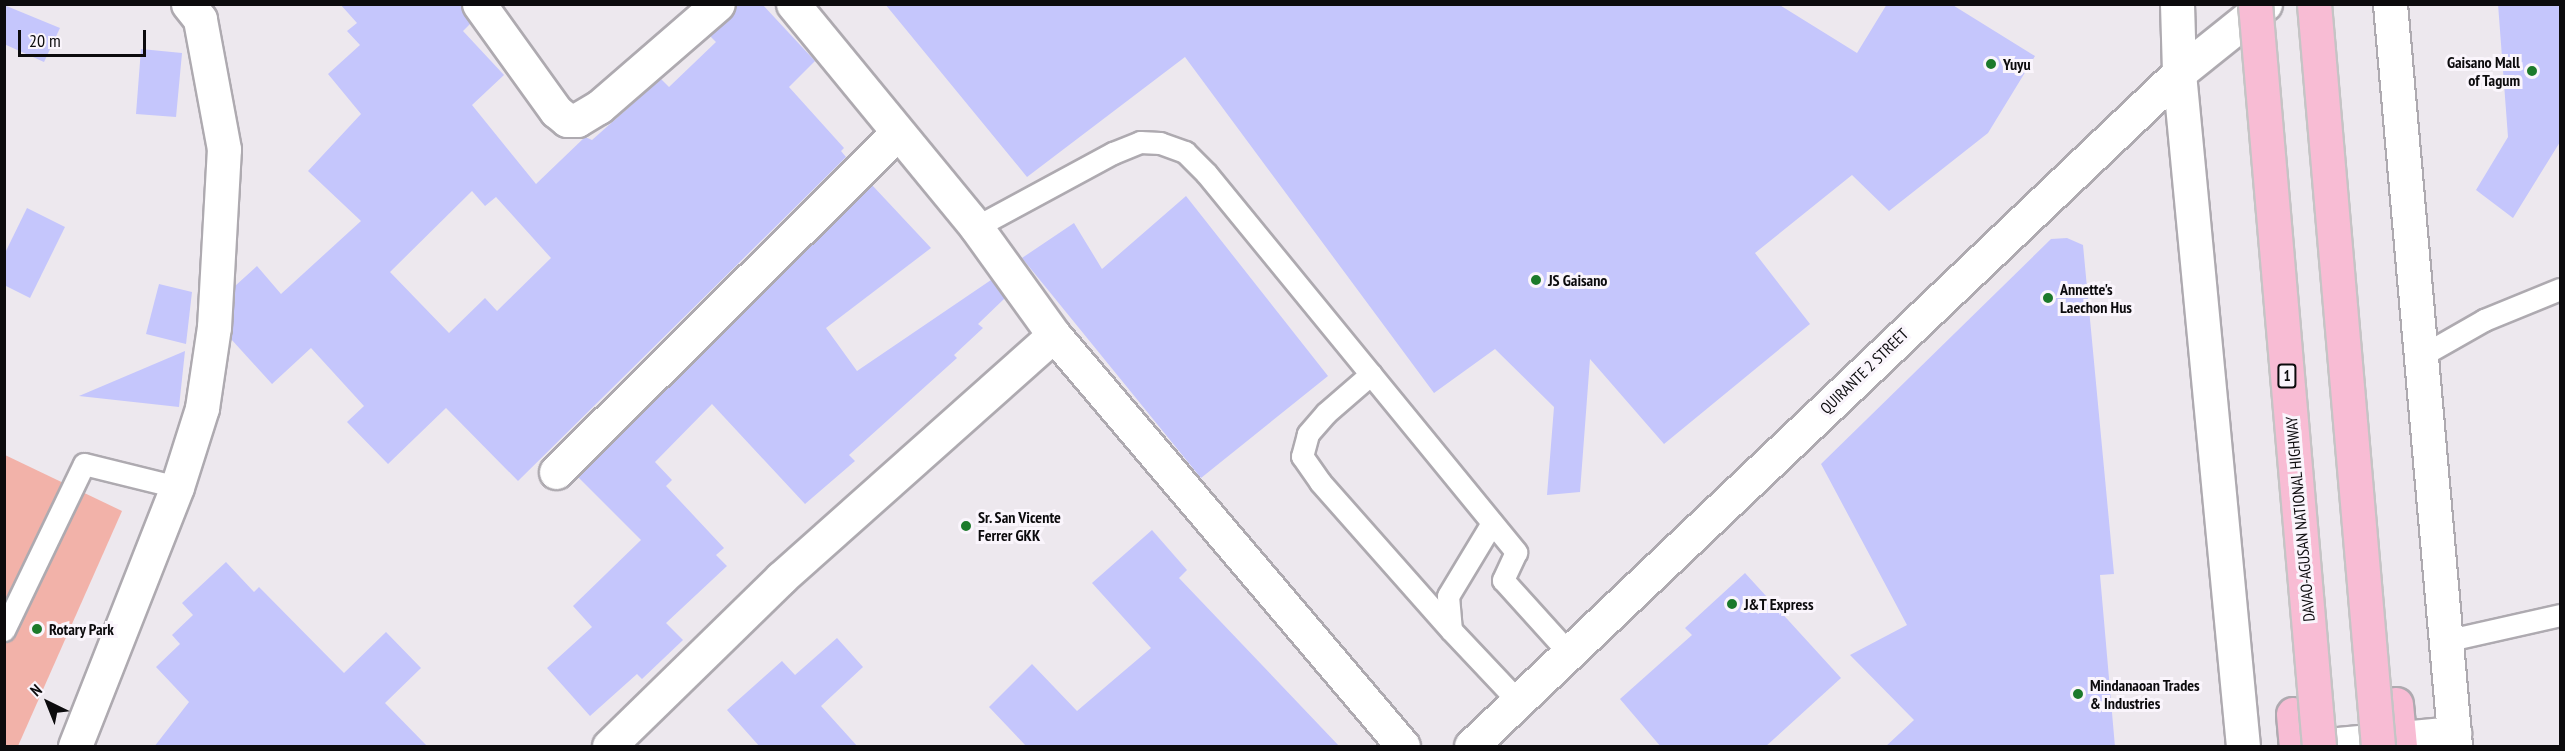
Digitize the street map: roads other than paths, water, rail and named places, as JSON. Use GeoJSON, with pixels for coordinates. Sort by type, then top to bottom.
{"type":"FeatureCollection","features":[{"type":"Feature","properties":{"kind":"highway","name":"DAVAO-AGUSAN NATIONAL HIGHWAY"},"geometry":{"type":"LineString","coordinates":[[2255,4],[2318,747]]}},
{"type":"Feature","properties":{"kind":"highway"},"geometry":{"type":"LineString","coordinates":[[2314,4],[2392,744]]}},
{"type":"Feature","properties":{"kind":"highway"},"geometry":{"type":"LineString","coordinates":[[2392,744],[2396,704]]}},
{"type":"Feature","properties":{"kind":"highway"},"geometry":{"type":"LineString","coordinates":[[2293,714],[2296,747]]}},
{"type":"Feature","properties":{"kind":"street"},"geometry":{"type":"LineString","coordinates":[[75,747],[177,487],[202,408],[214,327],[224,149],[200,19],[188,4]]}},
{"type":"Feature","properties":{"kind":"street"},"geometry":{"type":"LineString","coordinates":[[480,4],[556,111],[567,120],[577,120],[599,107],[717,4]]}},
{"type":"Feature","properties":{"kind":"street"},"geometry":{"type":"LineString","coordinates":[[793,4],[976,227],[1054,335],[1403,747]]}},
{"type":"Feature","properties":{"kind":"street"},"geometry":{"type":"LineString","coordinates":[[2176,4],[2179,73],[2243,747]]}},
{"type":"Feature","properties":{"kind":"street","name":"QUIRANTE 2 STREET"},"geometry":{"type":"LineString","coordinates":[[1471,747],[1568,652],[2179,73],[2265,4]]}},
{"type":"Feature","properties":{"kind":"street"},"geometry":{"type":"LineString","coordinates":[[2318,747],[2454,740],[2390,4]]}},
{"type":"Feature","properties":{"kind":"street"},"geometry":{"type":"LineString","coordinates":[[556,472],[898,132]]}},
{"type":"Feature","properties":{"kind":"street"},"geometry":{"type":"LineString","coordinates":[[609,747],[780,578],[1054,335]]}},
{"type":"Feature","properties":{"kind":"lane"},"geometry":{"type":"LineString","coordinates":[[976,227],[1113,153],[1140,142],[1160,143],[1185,152],[1206,172],[1516,552],[1503,580],[1568,652]]}},
{"type":"Feature","properties":{"kind":"lane"},"geometry":{"type":"LineString","coordinates":[[2421,356],[2484,320],[2560,289]]}},
{"type":"Feature","properties":{"kind":"lane"},"geometry":{"type":"LineString","coordinates":[[1371,374],[1326,413],[1308,434],[1302,456],[1320,482],[1451,630],[1518,701]]}},
{"type":"Feature","properties":{"kind":"lane"},"geometry":{"type":"LineString","coordinates":[[4,630],[84,464],[177,487]]}},
{"type":"Feature","properties":{"kind":"lane"},"geometry":{"type":"LineString","coordinates":[[1451,630],[1448,596],[1492,523]]}},
{"type":"Feature","properties":{"kind":"lane"},"geometry":{"type":"LineString","coordinates":[[2445,641],[2560,615]]}},
{"type":"Feature","properties":{"kind":"place","name":"Yuyu"},"geometry":{"type":"Point","coordinates":[1991,64]}},
{"type":"Feature","properties":{"kind":"place","name":"Gaisano Mall of Tagum"},"geometry":{"type":"Point","coordinates":[2532,71]}},
{"type":"Feature","properties":{"kind":"place","name":"JS Gaisano"},"geometry":{"type":"Point","coordinates":[1536,280]}},
{"type":"Feature","properties":{"kind":"place","name":"Annette's Laechon Hus"},"geometry":{"type":"Point","coordinates":[2048,298]}},
{"type":"Feature","properties":{"kind":"place","name":"Sr. San Vicente Ferrer GKK"},"geometry":{"type":"Point","coordinates":[966,526]}},
{"type":"Feature","properties":{"kind":"place","name":"J&T Express"},"geometry":{"type":"Point","coordinates":[1732,604]}},
{"type":"Feature","properties":{"kind":"place","name":"Rotary Park"},"geometry":{"type":"Point","coordinates":[37,629]}},
{"type":"Feature","properties":{"kind":"place","name":"Mindanaoan Trades & Industries"},"geometry":{"type":"Point","coordinates":[2078,694]}}]}
